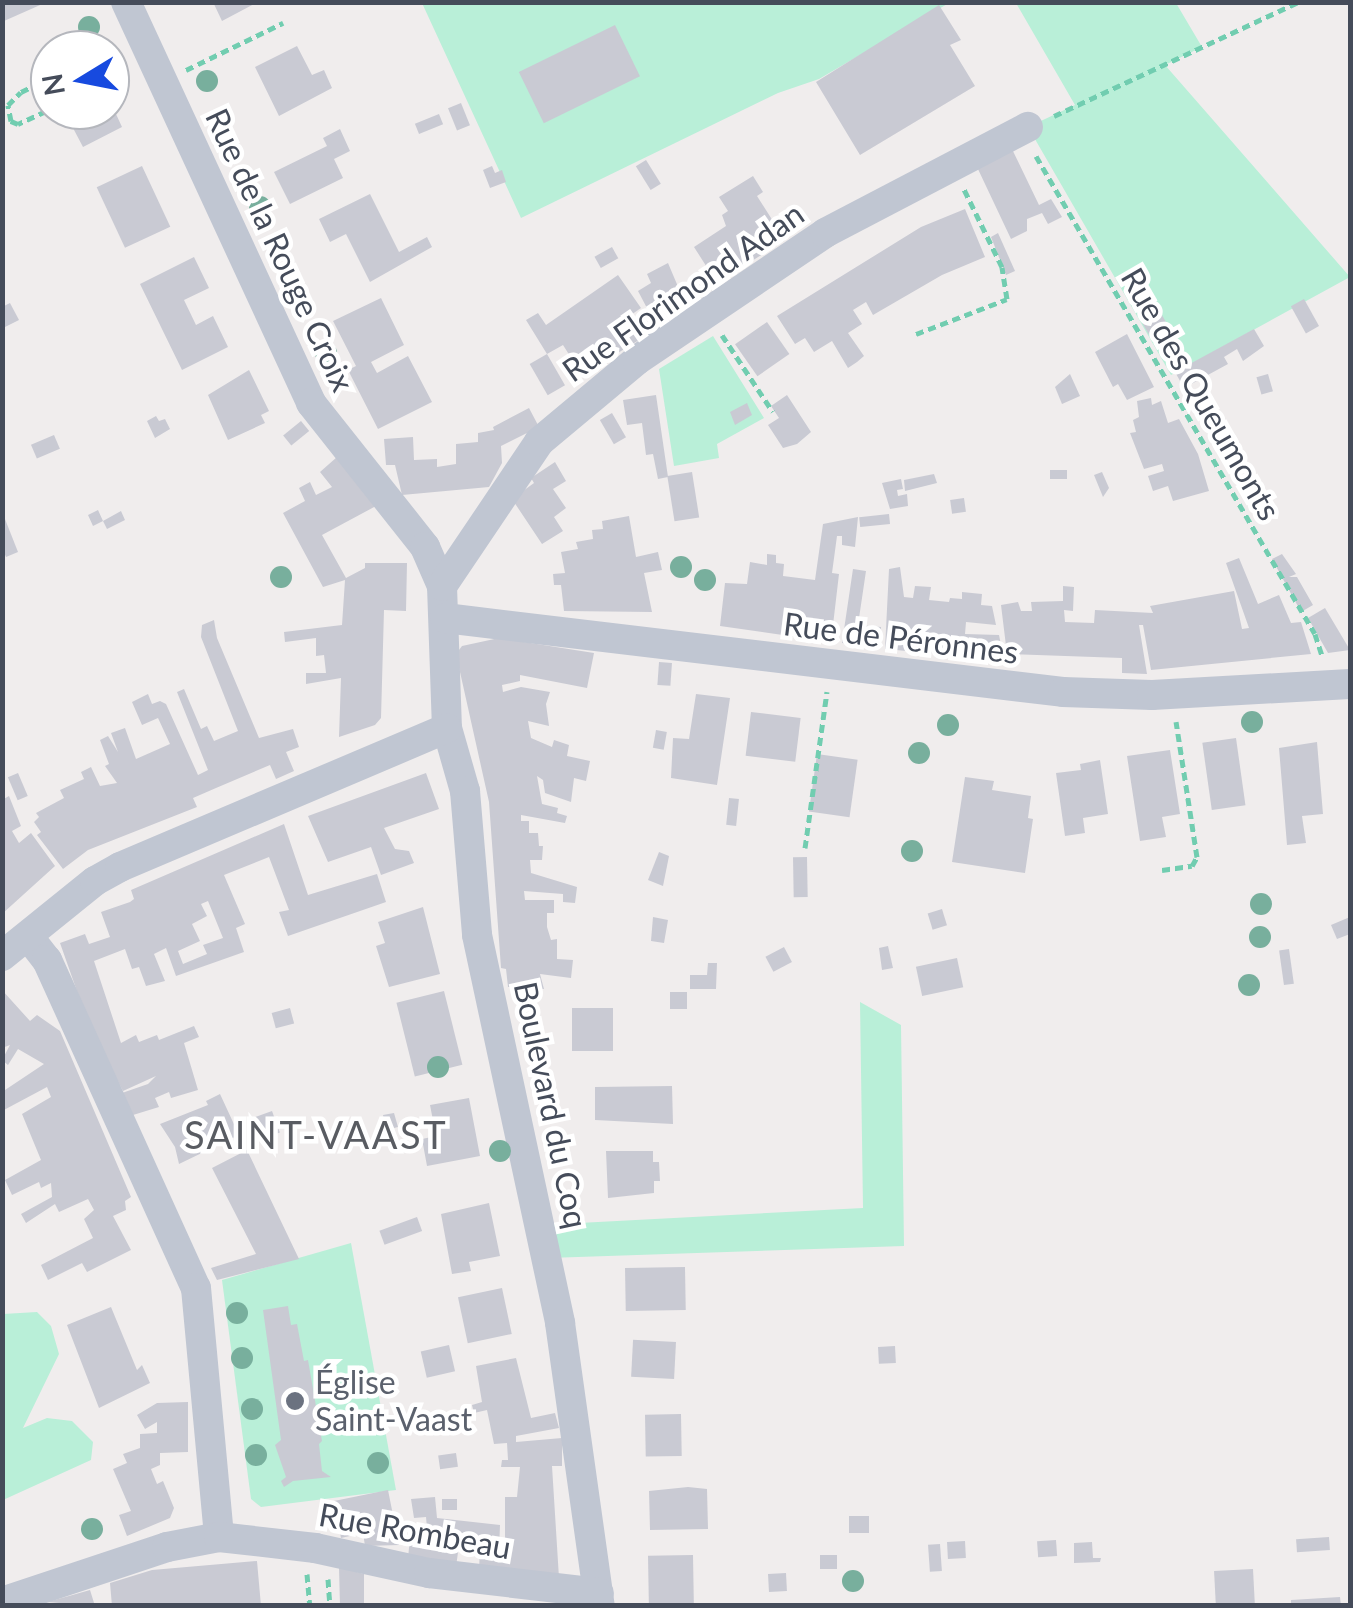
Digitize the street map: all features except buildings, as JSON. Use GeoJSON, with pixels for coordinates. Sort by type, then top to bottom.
{"type":"FeatureCollection","features":[{"type":"Feature","properties":{"kind":"street","name":"Rue de la Rouge Croix"},"geometry":{"type":"LineString","coordinates":[[126,2],[311,403],[426,547],[442,586],[445,618]]}},
{"type":"Feature","properties":{"kind":"street","name":"Rue Florimond Adan"},"geometry":{"type":"LineString","coordinates":[[442,586],[539,442],[637,360],[825,233],[1025,129]]}},
{"type":"Feature","properties":{"kind":"street","name":"Rue de Péronnes"},"geometry":{"type":"LineString","coordinates":[[445,618],[1063,692],[1171,694],[1341,684]]}},
{"type":"Feature","properties":{"kind":"street","name":"Boulevard du Coq"},"geometry":{"type":"LineString","coordinates":[[445,618],[447,728],[465,791],[478,935],[560,1323],[600,1600]]}},
{"type":"Feature","properties":{"kind":"street"},"geometry":{"type":"LineString","coordinates":[[3,955],[120,867],[447,728]]}},
{"type":"Feature","properties":{"kind":"street"},"geometry":{"type":"LineString","coordinates":[[28,936],[47,960],[196,1288],[219,1537]]}},
{"type":"Feature","properties":{"kind":"street","name":"Rue Rombeau"},"geometry":{"type":"LineString","coordinates":[[2,1602],[167,1547],[219,1537],[325,1550],[428,1573],[600,1600]]}},
{"type":"Feature","properties":{"kind":"path"},"geometry":{"type":"LineString","coordinates":[[1025,129],[1298,2]]}},
{"type":"Feature","properties":{"kind":"path"},"geometry":{"type":"LineString","coordinates":[[162,82],[283,23]]}},
{"type":"Feature","properties":{"kind":"path"},"geometry":{"type":"LineString","coordinates":[[30,88],[13,97],[8,105],[11,121],[18,124],[30,118]]}},
{"type":"Feature","properties":{"kind":"path","name":"Rue des Queumonts"},"geometry":{"type":"LineString","coordinates":[[1025,129],[1341,684]]}},
{"type":"Feature","properties":{"kind":"path"},"geometry":{"type":"LineString","coordinates":[[916,334],[998,305],[1009,292],[953,166]]}},
{"type":"Feature","properties":{"kind":"path"},"geometry":{"type":"LineString","coordinates":[[707,313],[773,412]]}},
{"type":"Feature","properties":{"kind":"path"},"geometry":{"type":"LineString","coordinates":[[805,848],[831,665]]}},
{"type":"Feature","properties":{"kind":"path"},"geometry":{"type":"LineString","coordinates":[[1162,870],[1192,866],[1197,857],[1171,694]]}},
{"type":"Feature","properties":{"kind":"green space"},"geometry":{"type":"Polygon","coordinates":[[[422,3],[949,3],[819,79],[778,93],[521,218],[422,3]]]}},
{"type":"Feature","properties":{"kind":"green space"},"geometry":{"type":"Polygon","coordinates":[[[1016,3],[1176,3],[1202,47],[1165,65],[1350,277],[1171,375],[1028,127],[1075,105],[1016,3]]]}},
{"type":"Feature","properties":{"kind":"green space"},"geometry":{"type":"Polygon","coordinates":[[[713,336],[764,418],[717,444],[719,458],[674,466],[659,369],[713,336]]]}},
{"type":"Feature","properties":{"kind":"green space"},"geometry":{"type":"Polygon","coordinates":[[[860,1002],[901,1025],[904,1246],[548,1258],[541,1225],[863,1208],[860,1002]]]}},
{"type":"Feature","properties":{"kind":"green space"},"geometry":{"type":"Polygon","coordinates":[[[351,1243],[396,1490],[261,1507],[251,1499],[222,1280],[351,1243]]]}},
{"type":"Feature","properties":{"kind":"green space"},"geometry":{"type":"Polygon","coordinates":[[[37,1312],[51,1326],[59,1354],[23,1428],[47,1418],[72,1421],[93,1442],[91,1460],[3,1500],[3,1314],[37,1312]]]}},
{"type":"Feature","properties":{"kind":"place","name":"Église Saint-Vaast"},"geometry":{"type":"Point","coordinates":[295,1401]}},
{"type":"Feature","properties":{"kind":"district","name":"SAINT-VAAST"},"geometry":{"type":"Point","coordinates":[316,1135]}}]}
